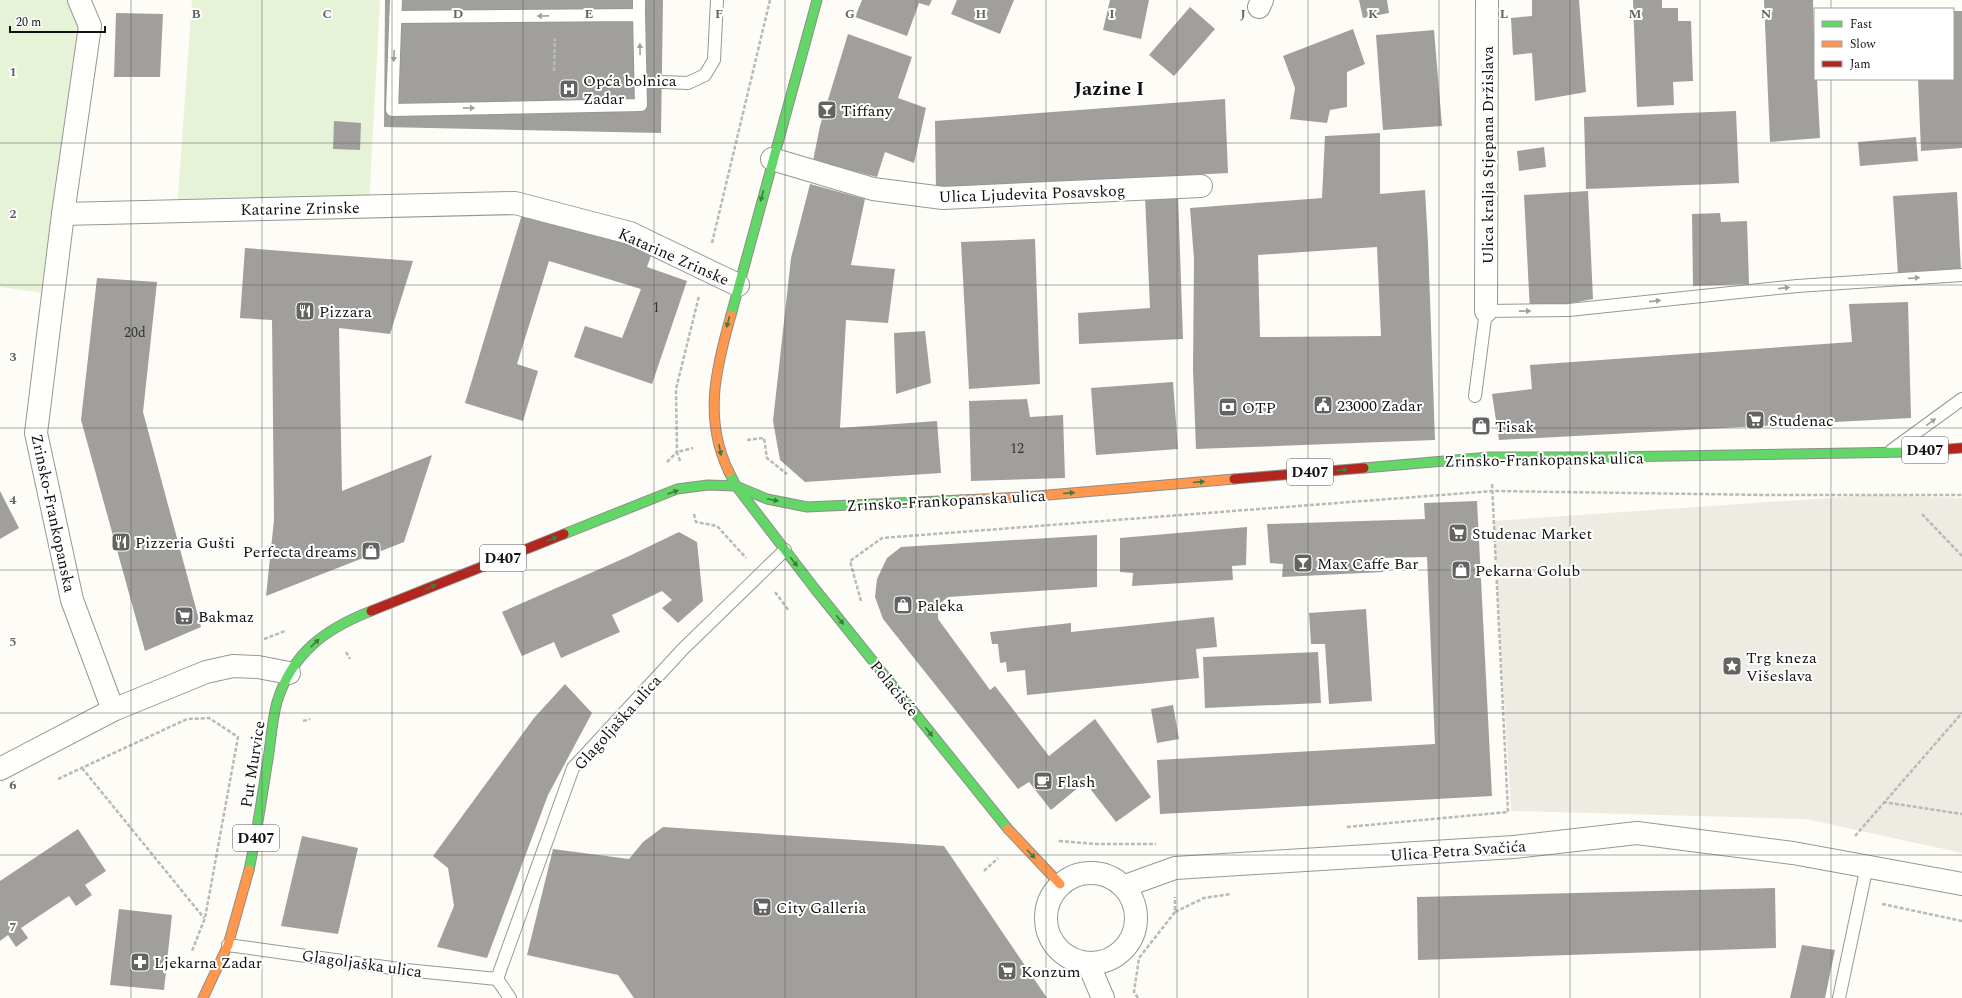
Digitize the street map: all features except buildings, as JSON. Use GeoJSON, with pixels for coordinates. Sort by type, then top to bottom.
{"type":"FeatureCollection","features":[{"type":"Feature","properties":{"kind":"main road"},"geometry":{"type":"LineString","coordinates":[[736,486],[722,458],[713,411],[716,364],[817,0]]}},
{"type":"Feature","properties":{"kind":"main road","name":"Zrinsko-Frankopanska ulica"},"geometry":{"type":"LineString","coordinates":[[289,672],[305,652],[324,634],[348,620],[677,489],[708,485],[736,486],[767,499],[807,507],[844,506],[1025,497],[1490,457],[1888,453],[1962,448]]}},
{"type":"Feature","properties":{"kind":"main road","name":"Polačišće"},"geometry":{"type":"LineString","coordinates":[[736,486],[785,550],[1005,826],[1060,884]]}},
{"type":"Feature","properties":{"kind":"main road","name":"Put Murvice"},"geometry":{"type":"LineString","coordinates":[[203,998],[228,945],[249,872],[277,703],[289,672]]}},
{"type":"Feature","properties":{"kind":"street"},"geometry":{"type":"LineString","coordinates":[[63,214],[90,26],[79,0]]}},
{"type":"Feature","properties":{"kind":"street","name":"Ulica kralja Stjepana Držislava"},"geometry":{"type":"LineString","coordinates":[[1486,311],[1487,0]]}},
{"type":"Feature","properties":{"kind":"street","name":"Ulica Ljudevita Posavskog"},"geometry":{"type":"LineString","coordinates":[[772,159],[873,189],[943,198],[1201,186]]}},
{"type":"Feature","properties":{"kind":"street","name":"Katarine Zrinske"},"geometry":{"type":"LineString","coordinates":[[63,214],[515,203],[630,233],[738,285]]}},
{"type":"Feature","properties":{"kind":"street","name":"Zrinsko-Frankopanska"},"geometry":{"type":"LineString","coordinates":[[63,214],[36,433],[72,600],[113,710]]}},
{"type":"Feature","properties":{"kind":"street"},"geometry":{"type":"LineString","coordinates":[[0,769],[113,710],[206,672],[233,666],[258,667],[289,672]]}},
{"type":"Feature","properties":{"kind":"street","name":"Ulica Petra Svačića"},"geometry":{"type":"LineString","coordinates":[[1125,886],[1175,868],[1514,847],[1637,833],[1793,853],[1837,861]]}},
{"type":"Feature","properties":{"kind":"street"},"geometry":{"type":"LineString","coordinates":[[1837,861],[1962,884]]}},
{"type":"Feature","properties":{"kind":"street"},"geometry":{"type":"LineString","coordinates":[[1086,872],[1100,873],[1113,877],[1125,886],[1134,899],[1137,914],[1136,930],[1129,944],[1118,955],[1104,962],[1088,963],[1074,960],[1061,952],[1051,940],[1046,926],[1046,911],[1051,896],[1060,884],[1072,876],[1086,872]]}},
{"type":"Feature","properties":{"kind":"street"},"geometry":{"type":"LineString","coordinates":[[1088,963],[1103,998]]}},
{"type":"Feature","properties":{"kind":"lane"},"geometry":{"type":"LineString","coordinates":[[396,0],[392,110],[641,105],[639,0]]}},
{"type":"Feature","properties":{"kind":"lane"},"geometry":{"type":"LineString","coordinates":[[662,82],[688,83],[705,75],[714,60],[717,0]]}},
{"type":"Feature","properties":{"kind":"lane"},"geometry":{"type":"LineString","coordinates":[[395,17],[639,15]]}},
{"type":"Feature","properties":{"kind":"lane"},"geometry":{"type":"LineString","coordinates":[[1476,396],[1486,311],[1569,310],[1797,286],[1962,275]]}},
{"type":"Feature","properties":{"kind":"lane"},"geometry":{"type":"LineString","coordinates":[[1888,453],[1962,400]]}},
{"type":"Feature","properties":{"kind":"lane","name":"Glagoljaška ulica"},"geometry":{"type":"LineString","coordinates":[[228,945],[406,970],[497,979],[573,768],[683,649],[785,550]]}},
{"type":"Feature","properties":{"kind":"lane"},"geometry":{"type":"LineString","coordinates":[[1839,998],[1867,866]]}},
{"type":"Feature","properties":{"kind":"lane"},"geometry":{"type":"LineString","coordinates":[[497,979],[510,998]]}},
{"type":"Feature","properties":{"kind":"path"},"geometry":{"type":"LineString","coordinates":[[712,245],[770,0]]}},
{"type":"Feature","properties":{"kind":"path"},"geometry":{"type":"LineString","coordinates":[[677,452],[676,389],[700,291]]}},
{"type":"Feature","properties":{"kind":"path"},"geometry":{"type":"LineString","coordinates":[[764,438],[767,458],[791,477]]}},
{"type":"Feature","properties":{"kind":"path"},"geometry":{"type":"LineString","coordinates":[[1490,457],[1493,491],[1508,812]]}},
{"type":"Feature","properties":{"kind":"path"},"geometry":{"type":"LineString","coordinates":[[862,602],[850,561],[882,538],[1493,491],[1767,495],[1962,495]]}},
{"type":"Feature","properties":{"kind":"path"},"geometry":{"type":"LineString","coordinates":[[1922,514],[1962,556]]}},
{"type":"Feature","properties":{"kind":"path"},"geometry":{"type":"LineString","coordinates":[[1837,861],[1861,827],[1962,713]]}},
{"type":"Feature","properties":{"kind":"path"},"geometry":{"type":"LineString","coordinates":[[58,779],[187,719],[209,718],[238,738],[205,918],[191,954]]}},
{"type":"Feature","properties":{"kind":"path"},"geometry":{"type":"LineString","coordinates":[[82,768],[205,918]]}},
{"type":"Feature","properties":{"kind":"path"},"geometry":{"type":"LineString","coordinates":[[1883,802],[1962,814]]}},
{"type":"Feature","properties":{"kind":"path"},"geometry":{"type":"LineString","coordinates":[[1860,899],[1962,921]]}},
{"type":"Feature","properties":{"kind":"path"},"geometry":{"type":"LineString","coordinates":[[1134,992],[1138,998]]}},
{"type":"Feature","properties":{"kind":"green space"},"geometry":{"type":"Polygon","coordinates":[[[0,0],[79,0],[90,26],[52,294],[0,287],[0,0]]]}},
{"type":"Feature","properties":{"kind":"green space"},"geometry":{"type":"Polygon","coordinates":[[[192,0],[380,0],[369,206],[177,211],[192,0]]]}},
{"type":"Feature","properties":{"kind":"shaded area","name":"Trg kneza Višeslava"},"geometry":{"type":"Polygon","coordinates":[[[1872,495],[1962,498],[1962,853],[1806,819],[1511,811],[1493,521],[1872,495]]]}},
{"type":"Feature","properties":{"kind":"traffic: fast"},"geometry":{"type":"LineString","coordinates":[[731,315],[817,0]]}},
{"type":"Feature","properties":{"kind":"traffic: fast"},"geometry":{"type":"LineString","coordinates":[[1364,468],[1490,457],[1608,457],[1908,452]]}},
{"type":"Feature","properties":{"kind":"traffic: fast"},"geometry":{"type":"LineString","coordinates":[[729,472],[736,486],[815,589],[1008,829]]}},
{"type":"Feature","properties":{"kind":"traffic: fast"},"geometry":{"type":"LineString","coordinates":[[564,534],[677,489],[708,485],[736,486],[767,499],[807,507],[961,500]]}},
{"type":"Feature","properties":{"kind":"traffic: fast"},"geometry":{"type":"LineString","coordinates":[[249,870],[274,716],[283,685],[301,656],[312,645],[339,626],[371,611]]}},
{"type":"Feature","properties":{"kind":"traffic: slow"},"geometry":{"type":"LineString","coordinates":[[729,472],[721,452],[716,433],[714,413],[717,374],[731,315]]}},
{"type":"Feature","properties":{"kind":"traffic: slow"},"geometry":{"type":"LineString","coordinates":[[961,500],[1025,497],[1234,479]]}},
{"type":"Feature","properties":{"kind":"traffic: slow"},"geometry":{"type":"LineString","coordinates":[[1008,829],[1060,884]]}},
{"type":"Feature","properties":{"kind":"traffic: slow"},"geometry":{"type":"LineString","coordinates":[[203,998],[228,945],[249,870]]}},
{"type":"Feature","properties":{"kind":"traffic: jam"},"geometry":{"type":"LineString","coordinates":[[1908,452],[1962,448]]}},
{"type":"Feature","properties":{"kind":"traffic: jam"},"geometry":{"type":"LineString","coordinates":[[1234,479],[1364,468]]}},
{"type":"Feature","properties":{"kind":"traffic: jam"},"geometry":{"type":"LineString","coordinates":[[371,611],[564,534]]}},
{"type":"Feature","properties":{"kind":"place","name":"Opća bolnica Zadar"},"geometry":{"type":"Point","coordinates":[569,89]}},
{"type":"Feature","properties":{"kind":"place","name":"Tiffany"},"geometry":{"type":"Point","coordinates":[827,110]}},
{"type":"Feature","properties":{"kind":"place","name":"Pizzara"},"geometry":{"type":"Point","coordinates":[305,311]}},
{"type":"Feature","properties":{"kind":"place","name":"23000 Zadar"},"geometry":{"type":"Point","coordinates":[1323,405]}},
{"type":"Feature","properties":{"kind":"place","name":"OTP"},"geometry":{"type":"Point","coordinates":[1228,407]}},
{"type":"Feature","properties":{"kind":"place","name":"Studenac"},"geometry":{"type":"Point","coordinates":[1755,420]}},
{"type":"Feature","properties":{"kind":"place","name":"Tisak"},"geometry":{"type":"Point","coordinates":[1481,426]}},
{"type":"Feature","properties":{"kind":"place","name":"Studenac Market"},"geometry":{"type":"Point","coordinates":[1458,533]}},
{"type":"Feature","properties":{"kind":"place","name":"Pizzeria Gušti"},"geometry":{"type":"Point","coordinates":[121,542]}},
{"type":"Feature","properties":{"kind":"place","name":"Perfecta dreams"},"geometry":{"type":"Point","coordinates":[371,551]}},
{"type":"Feature","properties":{"kind":"place","name":"Max Caffe Bar"},"geometry":{"type":"Point","coordinates":[1303,563]}},
{"type":"Feature","properties":{"kind":"place","name":"Pekarna Golub"},"geometry":{"type":"Point","coordinates":[1461,570]}},
{"type":"Feature","properties":{"kind":"place","name":"Paleka"},"geometry":{"type":"Point","coordinates":[903,605]}},
{"type":"Feature","properties":{"kind":"place","name":"Bakmaz"},"geometry":{"type":"Point","coordinates":[184,616]}},
{"type":"Feature","properties":{"kind":"place","name":"Trg kneza Višeslava"},"geometry":{"type":"Point","coordinates":[1732,666]}},
{"type":"Feature","properties":{"kind":"place","name":"Flash"},"geometry":{"type":"Point","coordinates":[1043,781]}},
{"type":"Feature","properties":{"kind":"place","name":"City Galleria"},"geometry":{"type":"Point","coordinates":[762,907]}},
{"type":"Feature","properties":{"kind":"place","name":"Ljekarna Zadar"},"geometry":{"type":"Point","coordinates":[140,962]}},
{"type":"Feature","properties":{"kind":"place","name":"Konzum"},"geometry":{"type":"Point","coordinates":[1007,971]}},
{"type":"Feature","properties":{"kind":"district","name":"Jazine I"},"geometry":{"type":"Point","coordinates":[1109,88]}}]}
